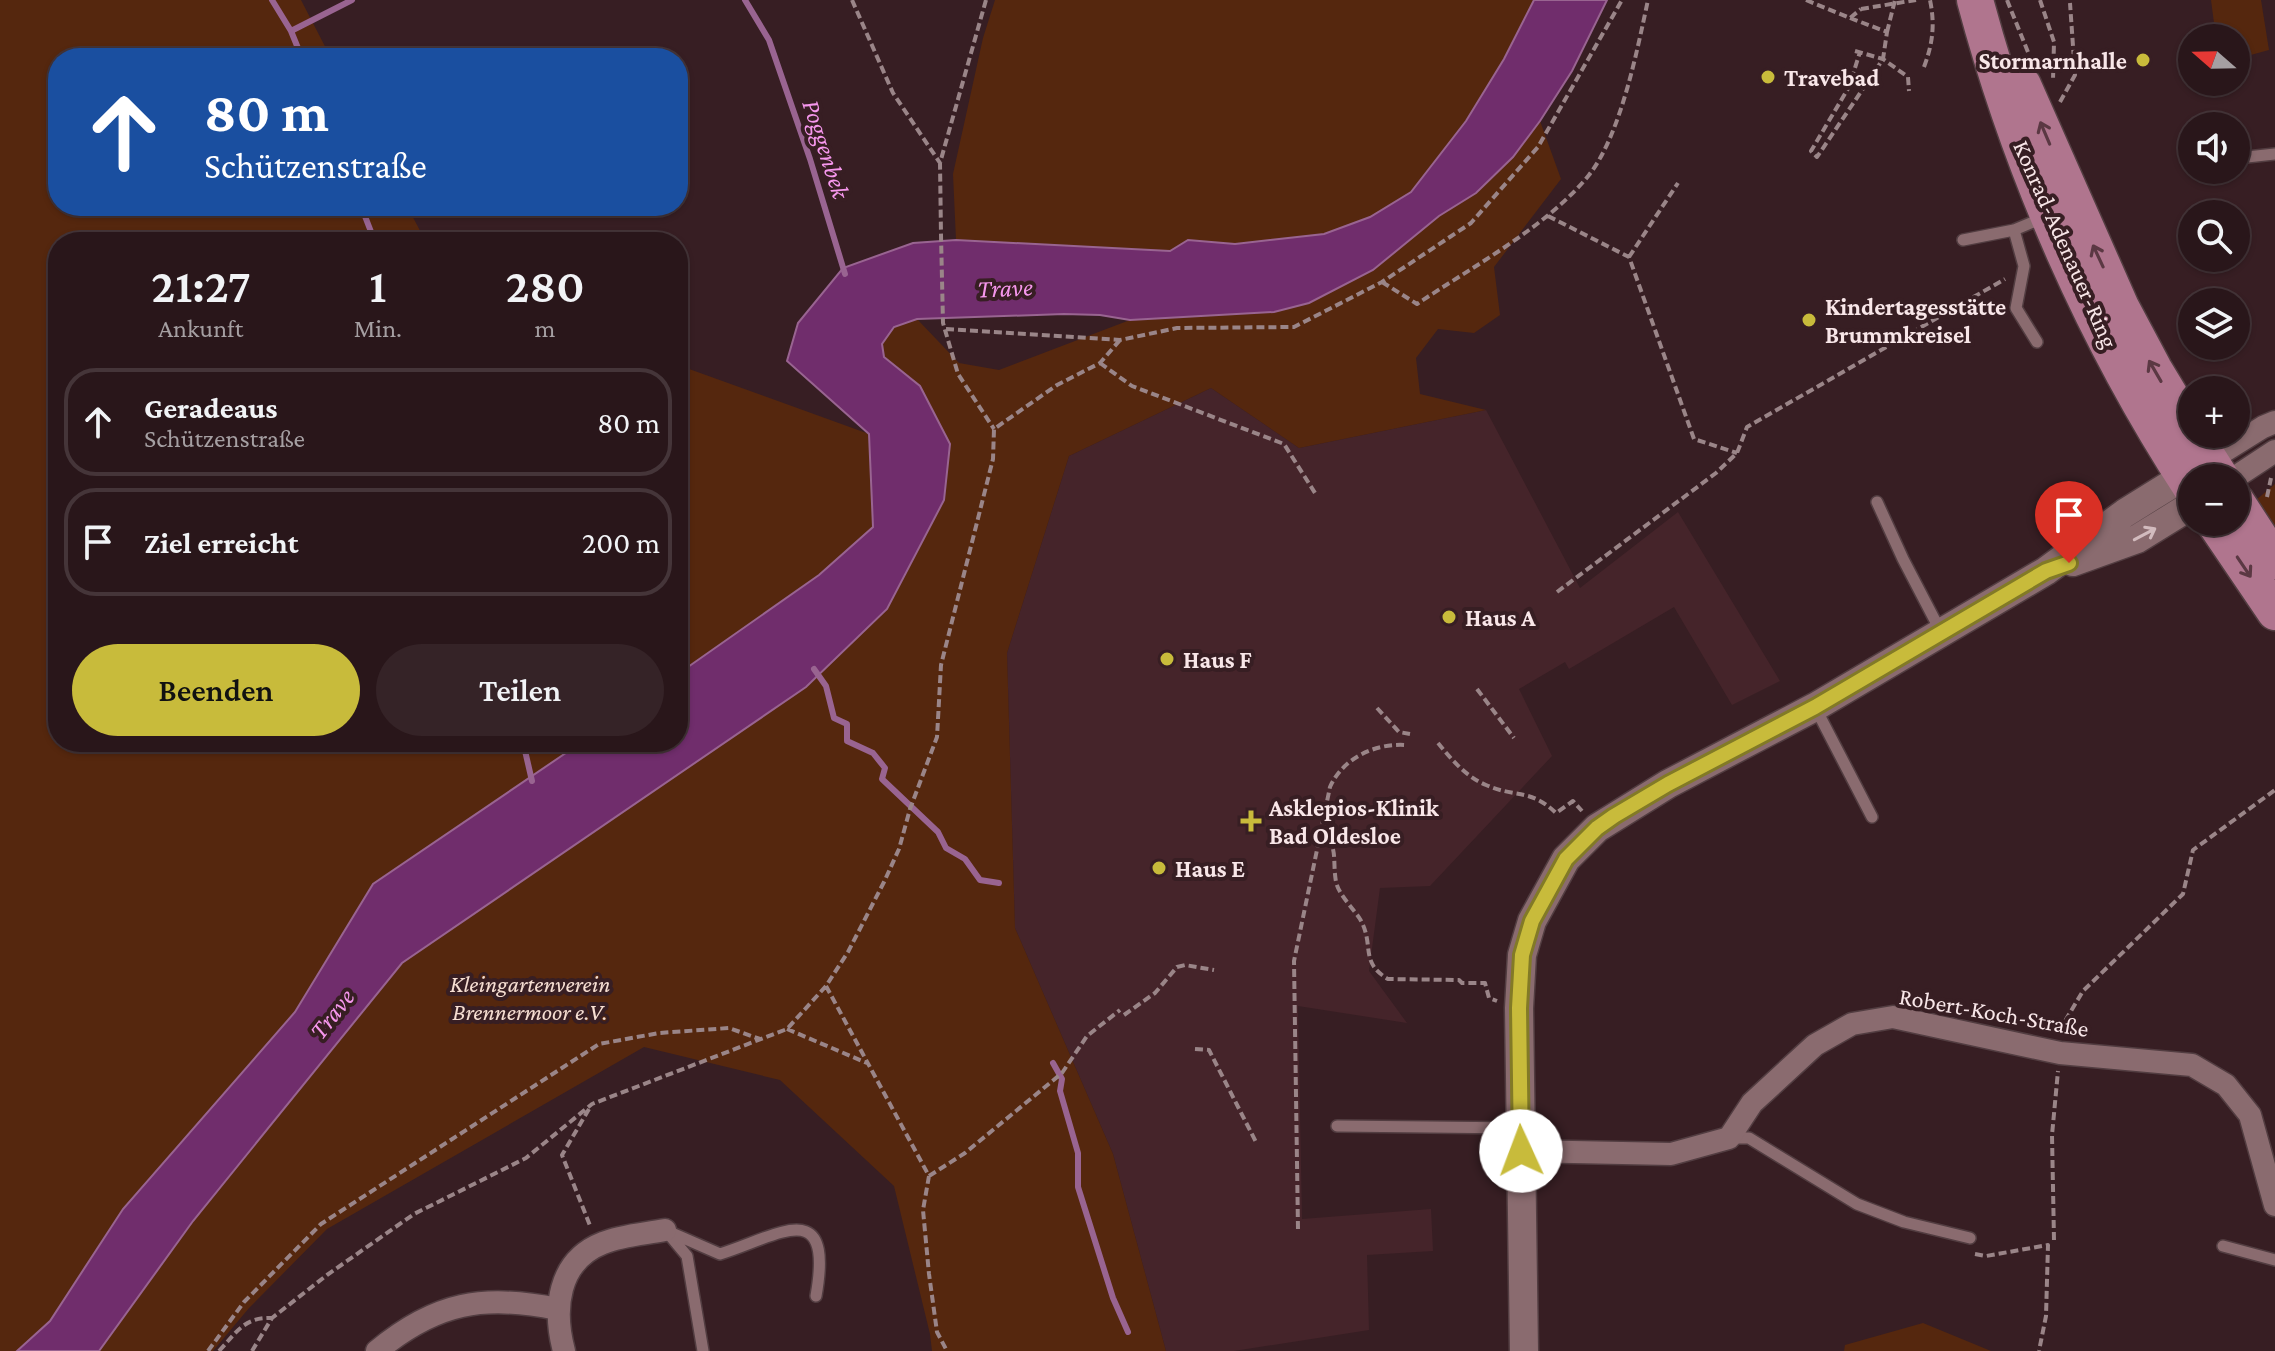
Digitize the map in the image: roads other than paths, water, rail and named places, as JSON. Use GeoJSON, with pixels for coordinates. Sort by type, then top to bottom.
{"type":"FeatureCollection","features":[{"type":"Feature","properties":{"kind":"main road","name":"Konrad-Adenauer-Ring"},"geometry":{"type":"LineString","coordinates":[[1975,0],[2000,89],[2062,211]]}},
{"type":"Feature","properties":{"kind":"main road","name":"Konrad-Adenauer-Ring"},"geometry":{"type":"LineString","coordinates":[[1992,0],[2062,211],[2124,373],[2198,464]]}},
{"type":"Feature","properties":{"kind":"main road"},"geometry":{"type":"LineString","coordinates":[[2252,502],[2275,561]]}},
{"type":"Feature","properties":{"kind":"main road"},"geometry":{"type":"LineString","coordinates":[[2223,536],[2275,612]]}},
{"type":"Feature","properties":{"kind":"street"},"geometry":{"type":"LineString","coordinates":[[2209,464],[2275,422]]}},
{"type":"Feature","properties":{"kind":"street"},"geometry":{"type":"LineString","coordinates":[[2222,464],[2275,451]]}},
{"type":"Feature","properties":{"kind":"street"},"geometry":{"type":"LineString","coordinates":[[1524,1351],[1519,1008],[1522,955],[1532,921],[1566,859],[1597,828],[1668,784],[1815,707],[2046,571],[2125,513],[2178,483]]}},
{"type":"Feature","properties":{"kind":"street","name":"Robert-Koch-Straße"},"geometry":{"type":"LineString","coordinates":[[1729,1138],[1752,1103],[1815,1045],[1852,1024],[1893,1017],[2054,1051],[2192,1065],[2226,1085],[2250,1115],[2275,1205]]}},
{"type":"Feature","properties":{"kind":"street"},"geometry":{"type":"LineString","coordinates":[[1521,1140],[1671,1154],[1729,1138]]}},
{"type":"Feature","properties":{"kind":"street"},"geometry":{"type":"LineString","coordinates":[[564,1351],[557,1322],[558,1298],[565,1279],[581,1257],[598,1245],[616,1239],[665,1230]]}},
{"type":"Feature","properties":{"kind":"street"},"geometry":{"type":"LineString","coordinates":[[377,1351],[420,1320],[456,1308],[494,1301],[557,1309]]}},
{"type":"Feature","properties":{"kind":"lane"},"geometry":{"type":"LineString","coordinates":[[2250,157],[2275,154]]}},
{"type":"Feature","properties":{"kind":"lane"},"geometry":{"type":"LineString","coordinates":[[1963,240],[2014,230],[2062,211]]}},
{"type":"Feature","properties":{"kind":"lane"},"geometry":{"type":"LineString","coordinates":[[2014,230],[2024,266],[2016,308],[2037,342]]}},
{"type":"Feature","properties":{"kind":"lane"},"geometry":{"type":"LineString","coordinates":[[1877,502],[1941,632]]}},
{"type":"Feature","properties":{"kind":"lane"},"geometry":{"type":"LineString","coordinates":[[1815,707],[1872,817]]}},
{"type":"Feature","properties":{"kind":"lane"},"geometry":{"type":"LineString","coordinates":[[1337,1126],[1521,1140]]}},
{"type":"Feature","properties":{"kind":"lane"},"geometry":{"type":"LineString","coordinates":[[1729,1138],[1749,1138],[1857,1204],[1904,1222],[1970,1238]]}},
{"type":"Feature","properties":{"kind":"lane"},"geometry":{"type":"LineString","coordinates":[[665,1230],[720,1254],[790,1229],[804,1230],[818,1243],[820,1260],[816,1296]]}},
{"type":"Feature","properties":{"kind":"lane"},"geometry":{"type":"LineString","coordinates":[[665,1230],[687,1256],[703,1351]]}},
{"type":"Feature","properties":{"kind":"lane"},"geometry":{"type":"LineString","coordinates":[[2223,1246],[2275,1260]]}},
{"type":"Feature","properties":{"kind":"water","name":"Trave"},"geometry":{"type":"Polygon","coordinates":[[[1534,0],[1607,0],[1572,71],[1513,157],[1476,193],[1439,216],[1373,270],[1309,303],[1274,312],[1130,320],[1064,314],[917,319],[894,327],[882,344],[884,357],[920,386],[950,444],[944,500],[887,609],[806,687],[402,963],[193,1221],[99,1351],[17,1351],[50,1321],[123,1209],[295,1012],[373,884],[567,752],[688,752],[688,667],[819,575],[873,527],[869,434],[787,361],[798,323],[843,268],[913,243],[956,240],[1170,251],[1188,240],[1235,244],[1324,234],[1370,217],[1411,192],[1466,121],[1504,59],[1534,0]]]}},
{"type":"Feature","properties":{"kind":"waterway"},"geometry":{"type":"LineString","coordinates":[[272,0],[298,48]]}},
{"type":"Feature","properties":{"kind":"waterway"},"geometry":{"type":"LineString","coordinates":[[291,31],[352,0]]}},
{"type":"Feature","properties":{"kind":"waterway","name":"Poggenbek"},"geometry":{"type":"LineString","coordinates":[[745,0],[769,40],[845,274]]}},
{"type":"Feature","properties":{"kind":"waterway"},"geometry":{"type":"LineString","coordinates":[[365,216],[371,232]]}},
{"type":"Feature","properties":{"kind":"waterway"},"geometry":{"type":"LineString","coordinates":[[814,669],[826,686],[834,718],[847,724],[847,741],[873,753],[885,768],[882,779],[938,832],[946,848],[965,859],[980,880],[999,883]]}},
{"type":"Feature","properties":{"kind":"waterway"},"geometry":{"type":"LineString","coordinates":[[525,752],[532,781]]}},
{"type":"Feature","properties":{"kind":"waterway"},"geometry":{"type":"LineString","coordinates":[[1053,1063],[1062,1079],[1060,1091],[1078,1153],[1078,1187],[1113,1298],[1128,1332]]}},
{"type":"Feature","properties":{"kind":"place","name":"Stormarnhalle"},"geometry":{"type":"Point","coordinates":[2143,60]}},
{"type":"Feature","properties":{"kind":"place","name":"Travebad"},"geometry":{"type":"Point","coordinates":[1768,77]}},
{"type":"Feature","properties":{"kind":"place","name":"Kindertagesstätte Brummkreisel"},"geometry":{"type":"Point","coordinates":[1809,320]}},
{"type":"Feature","properties":{"kind":"place","name":"Haus A"},"geometry":{"type":"Point","coordinates":[1449,617]}},
{"type":"Feature","properties":{"kind":"place","name":"Haus F"},"geometry":{"type":"Point","coordinates":[1167,659]}},
{"type":"Feature","properties":{"kind":"place","name":"Asklepios-Klinik Bad Oldesloe"},"geometry":{"type":"Point","coordinates":[1251,821]}},
{"type":"Feature","properties":{"kind":"place","name":"Haus E"},"geometry":{"type":"Point","coordinates":[1159,868]}},
{"type":"Feature","properties":{"kind":"park label","name":"Kleingartenverein Brennermoor e.V."},"geometry":{"type":"Point","coordinates":[530,997]}}]}
